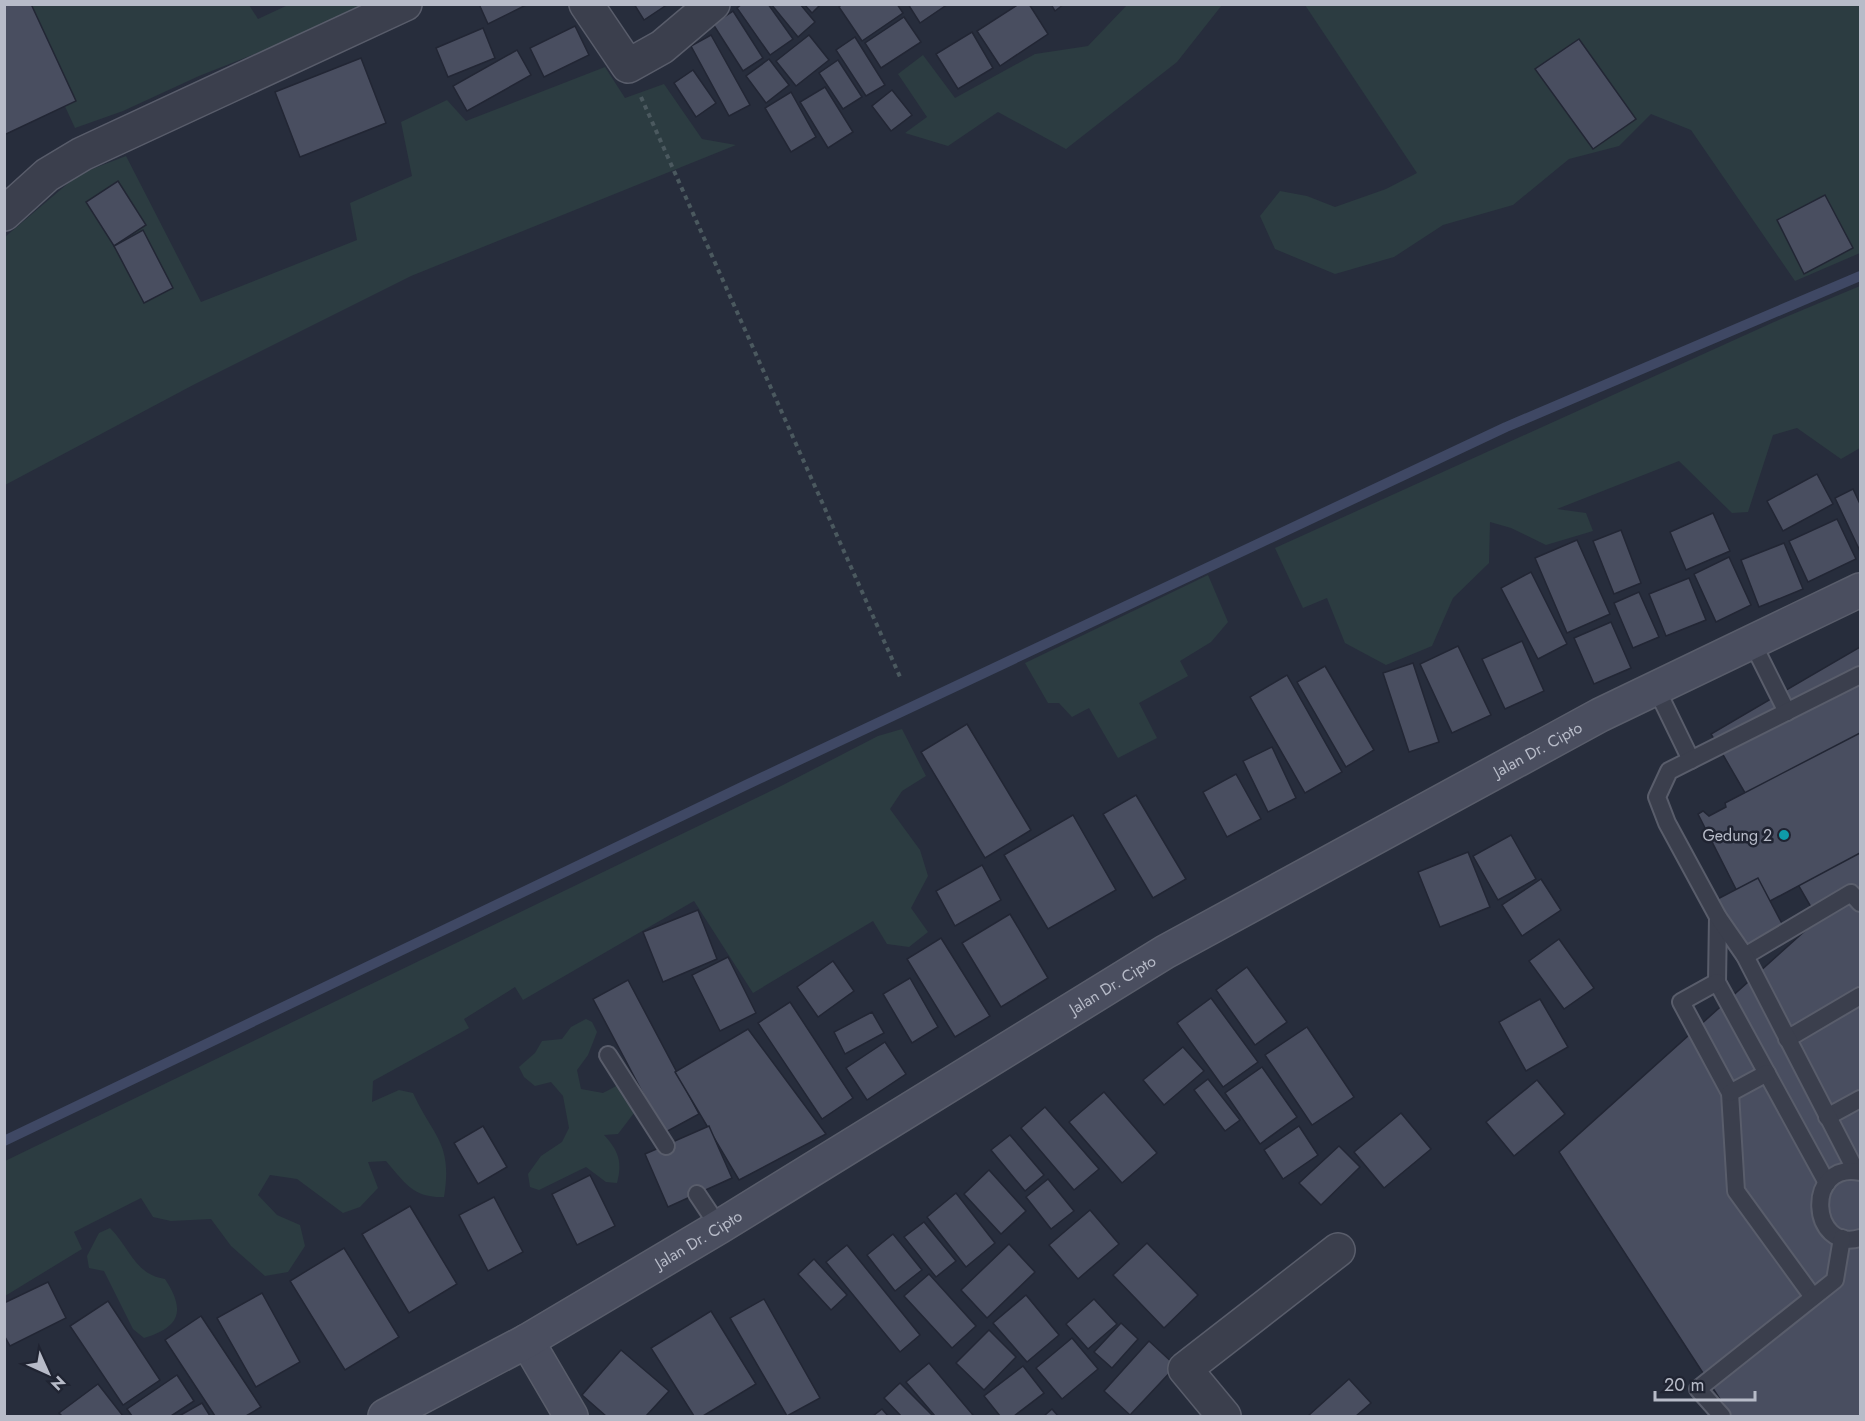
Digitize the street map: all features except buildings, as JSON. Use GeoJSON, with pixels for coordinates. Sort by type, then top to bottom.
{"type":"FeatureCollection","features":[{"type":"Feature","properties":{"kind":"street"},"geometry":{"type":"LineString","coordinates":[[4,214],[47,175],[82,154],[405,4]]}},
{"type":"Feature","properties":{"kind":"street"},"geometry":{"type":"LineString","coordinates":[[586,4],[628,66],[662,47],[713,4]]}},
{"type":"Feature","properties":{"kind":"street","name":"Jalan Dr. Cipto"},"geometry":{"type":"LineString","coordinates":[[385,1416],[527,1341],[719,1227],[1165,952],[1590,720],[1860,590]]}},
{"type":"Feature","properties":{"kind":"street"},"geometry":{"type":"LineString","coordinates":[[1224,1416],[1185,1369],[1338,1250]]}},
{"type":"Feature","properties":{"kind":"street"},"geometry":{"type":"LineString","coordinates":[[527,1341],[571,1416]]}},
{"type":"Feature","properties":{"kind":"lane"},"geometry":{"type":"LineString","coordinates":[[1752,642],[1787,712]]}},
{"type":"Feature","properties":{"kind":"lane"},"geometry":{"type":"LineString","coordinates":[[1860,675],[1669,771],[1657,797],[1667,823],[1718,917],[1745,956],[1827,1118],[1858,1172],[1835,1176],[1827,1183],[1820,1195],[1819,1208],[1822,1221],[1842,1238],[1860,1238]]}},
{"type":"Feature","properties":{"kind":"lane"},"geometry":{"type":"LineString","coordinates":[[1656,688],[1691,760]]}},
{"type":"Feature","properties":{"kind":"lane"},"geometry":{"type":"LineString","coordinates":[[1745,956],[1851,893],[1860,903]]}},
{"type":"Feature","properties":{"kind":"lane"},"geometry":{"type":"LineString","coordinates":[[1718,917],[1717,982],[1827,1183]]}},
{"type":"Feature","properties":{"kind":"lane"},"geometry":{"type":"LineString","coordinates":[[1717,982],[1681,1002],[1730,1093],[1736,1191],[1813,1297]]}},
{"type":"Feature","properties":{"kind":"lane"},"geometry":{"type":"LineString","coordinates":[[1787,1039],[1860,996]]}},
{"type":"Feature","properties":{"kind":"lane"},"geometry":{"type":"LineString","coordinates":[[608,1055],[666,1146]]}},
{"type":"Feature","properties":{"kind":"lane"},"geometry":{"type":"LineString","coordinates":[[1730,1093],[1767,1073]]}},
{"type":"Feature","properties":{"kind":"lane"},"geometry":{"type":"LineString","coordinates":[[1827,1118],[1860,1099]]}},
{"type":"Feature","properties":{"kind":"lane"},"geometry":{"type":"LineString","coordinates":[[697,1194],[719,1227]]}},
{"type":"Feature","properties":{"kind":"lane"},"geometry":{"type":"LineString","coordinates":[[1722,1416],[1698,1389],[1835,1280],[1842,1238]]}},
{"type":"Feature","properties":{"kind":"path"},"geometry":{"type":"LineString","coordinates":[[628,66],[901,679]]}},
{"type":"Feature","properties":{"kind":"shaded area"},"geometry":{"type":"Polygon","coordinates":[[[18,5],[249,5],[258,19],[288,5],[379,5],[199,76],[123,111],[75,128],[18,5]]]}},
{"type":"Feature","properties":{"kind":"shaded area"},"geometry":{"type":"Polygon","coordinates":[[[1127,5],[1222,5],[1177,62],[1066,149],[998,112],[948,146],[905,133],[927,117],[898,74],[923,55],[955,98],[1035,54],[1088,46],[1127,5]]]}},
{"type":"Feature","properties":{"kind":"shaded area"},"geometry":{"type":"Polygon","coordinates":[[[1305,5],[1860,5],[1860,253],[1795,281],[1691,130],[1651,114],[1619,146],[1569,159],[1513,205],[1443,225],[1394,257],[1335,274],[1275,249],[1260,216],[1280,191],[1307,196],[1335,207],[1386,189],[1417,173],[1305,5]]]}},
{"type":"Feature","properties":{"kind":"shaded area"},"geometry":{"type":"Polygon","coordinates":[[[605,67],[625,98],[664,84],[702,139],[736,145],[411,276],[195,384],[5,485],[5,237],[79,174],[126,156],[201,302],[357,240],[350,203],[412,176],[401,122],[447,100],[466,121],[605,67]]]}},
{"type":"Feature","properties":{"kind":"shaded area"},"geometry":{"type":"Polygon","coordinates":[[[1860,286],[1860,448],[1841,459],[1797,428],[1773,435],[1748,512],[1732,513],[1679,461],[1557,509],[1586,513],[1593,531],[1546,545],[1511,528],[1490,522],[1489,563],[1453,598],[1432,646],[1386,665],[1345,643],[1327,598],[1303,608],[1275,548],[1774,322],[1860,286]]]}},
{"type":"Feature","properties":{"kind":"shaded area"},"geometry":{"type":"Polygon","coordinates":[[[1208,575],[1228,622],[1211,642],[1180,661],[1188,676],[1139,703],[1157,738],[1118,758],[1089,708],[1072,717],[1059,703],[1048,703],[1025,663],[1208,575]]]}},
{"type":"Feature","properties":{"kind":"shaded area"},"geometry":{"type":"Polygon","coordinates":[[[902,729],[926,776],[902,791],[890,809],[920,850],[928,876],[911,908],[928,932],[909,947],[887,944],[873,921],[753,993],[694,901],[523,1000],[515,987],[464,1019],[469,1028],[373,1081],[372,1102],[399,1090],[413,1093],[443,1152],[446,1164],[444,1197],[425,1195],[410,1188],[386,1161],[368,1162],[378,1188],[360,1207],[343,1213],[297,1179],[270,1175],[258,1195],[277,1215],[300,1225],[305,1246],[288,1272],[265,1276],[231,1246],[211,1219],[171,1221],[153,1217],[141,1198],[74,1232],[82,1249],[5,1296],[5,1161],[781,786],[878,736],[902,729]]]}},
{"type":"Feature","properties":{"kind":"shaded area"},"geometry":{"type":"Polygon","coordinates":[[[586,1019],[592,1022],[597,1032],[588,1055],[577,1070],[581,1089],[603,1093],[620,1084],[637,1109],[618,1134],[604,1135],[618,1157],[617,1183],[606,1182],[586,1167],[539,1190],[530,1187],[528,1174],[541,1156],[562,1142],[569,1128],[563,1096],[551,1082],[535,1086],[524,1077],[519,1067],[535,1053],[542,1041],[562,1039],[571,1027],[586,1019]]]}},
{"type":"Feature","properties":{"kind":"shaded area"},"geometry":{"type":"Polygon","coordinates":[[[110,1228],[146,1272],[165,1279],[172,1290],[176,1300],[176,1316],[172,1323],[156,1334],[144,1338],[133,1329],[104,1271],[89,1268],[87,1256],[99,1233],[110,1228]]]}},
{"type":"Feature","properties":{"kind":"waterway"},"geometry":{"type":"LineString","coordinates":[[4,1141],[746,785],[1506,427],[1860,276]]}},
{"type":"Feature","properties":{"kind":"place","name":"Gedung 2"},"geometry":{"type":"Point","coordinates":[1784,835]}}]}
